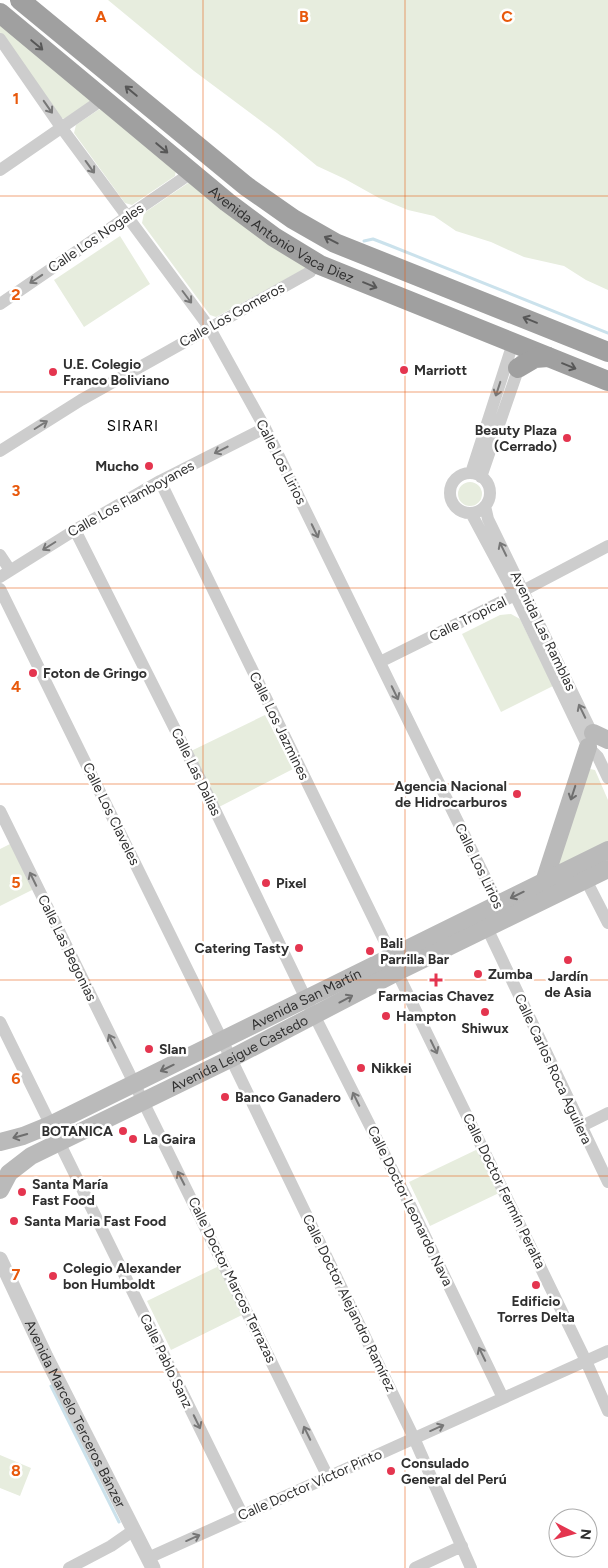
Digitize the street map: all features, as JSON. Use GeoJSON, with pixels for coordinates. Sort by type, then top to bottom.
{"type":"FeatureCollection","features":[{"type":"Feature","properties":{"kind":"highway","name":"Avenida Antonio Vaca Diez"},"geometry":{"type":"LineString","coordinates":[[20,0],[246,186],[293,219],[336,243],[608,352]]}},
{"type":"Feature","properties":{"kind":"highway","name":"Avenida Antonio Vaca Diez"},"geometry":{"type":"LineString","coordinates":[[0,13],[227,202],[274,237],[320,264],[608,381]]}},
{"type":"Feature","properties":{"kind":"highway"},"geometry":{"type":"LineString","coordinates":[[518,368],[535,358],[548,357]]}},
{"type":"Feature","properties":{"kind":"main road"},"geometry":{"type":"LineString","coordinates":[[544,882],[597,744]]}},
{"type":"Feature","properties":{"kind":"main road","name":"Avenida San Martín"},"geometry":{"type":"LineString","coordinates":[[487,928],[502,912],[544,882],[608,850]]}},
{"type":"Feature","properties":{"kind":"main road","name":"Avenida San Martín"},"geometry":{"type":"LineString","coordinates":[[0,1142],[24,1136],[50,1125],[306,998],[394,964],[502,912],[586,880],[608,869]]}},
{"type":"Feature","properties":{"kind":"main road","name":"Avenida Leigue Castedo"},"geometry":{"type":"LineString","coordinates":[[0,1190],[9,1173],[32,1156],[315,1015],[394,964],[487,928]]}},
{"type":"Feature","properties":{"kind":"street","name":"Calle Los Lirios"},"geometry":{"type":"LineString","coordinates":[[0,38],[62,127],[209,328],[265,428],[502,912]]}},
{"type":"Feature","properties":{"kind":"street"},"geometry":{"type":"LineString","coordinates":[[0,170],[103,99]]}},
{"type":"Feature","properties":{"kind":"street","name":"Calle Los Nogales"},"geometry":{"type":"LineString","coordinates":[[0,304],[192,172]]}},
{"type":"Feature","properties":{"kind":"street","name":"Calle Los Gomeros"},"geometry":{"type":"LineString","coordinates":[[0,451],[81,400],[310,272]]}},
{"type":"Feature","properties":{"kind":"street"},"geometry":{"type":"LineString","coordinates":[[476,475],[518,368],[519,345]]}},
{"type":"Feature","properties":{"kind":"street"},"geometry":{"type":"LineString","coordinates":[[476,475],[519,345]]}},
{"type":"Feature","properties":{"kind":"street","name":"Calle Los Flamboyanes"},"geometry":{"type":"LineString","coordinates":[[5,574],[160,481],[265,428]]}},
{"type":"Feature","properties":{"kind":"street"},"geometry":{"type":"LineString","coordinates":[[463,474],[476,475],[487,483],[489,499],[485,506],[471,513],[463,512],[456,508],[451,501],[450,493],[451,485],[456,478],[463,474]]}},
{"type":"Feature","properties":{"kind":"street","name":"Calle Los Jazmines"},"geometry":{"type":"LineString","coordinates":[[160,481],[394,964]]}},
{"type":"Feature","properties":{"kind":"street","name":"Avenida Las Ramblas"},"geometry":{"type":"LineString","coordinates":[[485,506],[488,519],[520,593],[597,744],[608,778]]}},
{"type":"Feature","properties":{"kind":"street","name":"Avenida Las Ramblas"},"geometry":{"type":"LineString","coordinates":[[471,513],[520,593]]}},
{"type":"Feature","properties":{"kind":"street","name":"Calle Las Dalias"},"geometry":{"type":"LineString","coordinates":[[76,530],[315,1015]]}},
{"type":"Feature","properties":{"kind":"street","name":"Calle Tropical"},"geometry":{"type":"LineString","coordinates":[[380,662],[520,593],[608,546]]}},
{"type":"Feature","properties":{"kind":"street"},"geometry":{"type":"LineString","coordinates":[[0,555],[5,574]]}},
{"type":"Feature","properties":{"kind":"street","name":"Calle Los Claveles"},"geometry":{"type":"LineString","coordinates":[[0,589],[222,1040]]}},
{"type":"Feature","properties":{"kind":"street","name":"Calle Las Begonias"},"geometry":{"type":"LineString","coordinates":[[0,811],[134,1084]]}},
{"type":"Feature","properties":{"kind":"street"},"geometry":{"type":"LineString","coordinates":[[586,880],[608,923]]}},
{"type":"Feature","properties":{"kind":"street","name":"Calle Carlos Roca Aguilera"},"geometry":{"type":"LineString","coordinates":[[487,928],[580,1127],[608,1182]]}},
{"type":"Feature","properties":{"kind":"street","name":"Calle Doctor Fermín Peralta"},"geometry":{"type":"LineString","coordinates":[[394,964],[586,1361],[608,1411]]}},
{"type":"Feature","properties":{"kind":"street","name":"Calle Doctor Leonardo Nava"},"geometry":{"type":"LineString","coordinates":[[315,1015],[503,1398]]}},
{"type":"Feature","properties":{"kind":"street","name":"Calle Pablo Sanz"},"geometry":{"type":"LineString","coordinates":[[0,1022],[243,1516]]}},
{"type":"Feature","properties":{"kind":"street","name":"Calle Doctor Alejandro Ramírez"},"geometry":{"type":"LineString","coordinates":[[222,1040],[414,1438],[471,1568]]}},
{"type":"Feature","properties":{"kind":"street","name":"Calle Doctor Marcos Terrazas"},"geometry":{"type":"LineString","coordinates":[[134,1084],[328,1477]]}},
{"type":"Feature","properties":{"kind":"street"},"geometry":{"type":"LineString","coordinates":[[580,1127],[608,1112]]}},
{"type":"Feature","properties":{"kind":"street","name":"Avenida Marcelo Terceros Bánzer"},"geometry":{"type":"LineString","coordinates":[[0,1259],[46,1357],[151,1563]]}},
{"type":"Feature","properties":{"kind":"street","name":"Calle Doctor Víctor Pinto"},"geometry":{"type":"LineString","coordinates":[[151,1563],[243,1516],[608,1351]]}},
{"type":"Feature","properties":{"kind":"street"},"geometry":{"type":"LineString","coordinates":[[69,1568],[111,1546],[134,1530]]}},
{"type":"Feature","properties":{"kind":"street"},"geometry":{"type":"LineString","coordinates":[[415,1568],[462,1546]]}},
{"type":"Feature","properties":{"kind":"green space"},"geometry":{"type":"Polygon","coordinates":[[[108,0],[608,0],[608,290],[586,280],[564,266],[524,257],[491,242],[456,231],[434,216],[408,210],[379,198],[317,166],[277,133],[194,71],[108,0]]]}},
{"type":"Feature","properties":{"kind":"green space"},"geometry":{"type":"Polygon","coordinates":[[[0,24],[91,101],[64,119],[60,117],[0,34],[0,24]]]}},
{"type":"Feature","properties":{"kind":"green space"},"geometry":{"type":"Polygon","coordinates":[[[101,109],[176,169],[175,176],[132,205],[125,203],[74,133],[76,125],[101,109]]]}},
{"type":"Feature","properties":{"kind":"green space"},"geometry":{"type":"Polygon","coordinates":[[[191,181],[310,266],[216,317],[210,315],[142,223],[144,213],[191,181]]]}},
{"type":"Feature","properties":{"kind":"green space"},"geometry":{"type":"Polygon","coordinates":[[[120,236],[150,284],[84,327],[54,280],[120,236]]]}},
{"type":"Feature","properties":{"kind":"green space"},"geometry":{"type":"Polygon","coordinates":[[[470,482],[478,486],[482,494],[478,502],[470,506],[462,502],[458,494],[462,486],[470,482]]]}},
{"type":"Feature","properties":{"kind":"green space"},"geometry":{"type":"Polygon","coordinates":[[[511,614],[520,619],[553,686],[501,712],[462,634],[500,615],[511,614]]]}},
{"type":"Feature","properties":{"kind":"green space"},"geometry":{"type":"Polygon","coordinates":[[[265,715],[293,769],[219,807],[191,751],[265,715]]]}},
{"type":"Feature","properties":{"kind":"green space"},"geometry":{"type":"Polygon","coordinates":[[[585,768],[595,770],[608,800],[608,845],[554,872],[585,768]]]}},
{"type":"Feature","properties":{"kind":"green space"},"geometry":{"type":"Polygon","coordinates":[[[12,843],[34,889],[0,906],[0,849],[12,843]]]}},
{"type":"Feature","properties":{"kind":"green space"},"geometry":{"type":"Polygon","coordinates":[[[478,1149],[499,1193],[430,1226],[409,1182],[478,1149]]]}},
{"type":"Feature","properties":{"kind":"green space"},"geometry":{"type":"Polygon","coordinates":[[[219,1266],[242,1315],[171,1350],[147,1301],[219,1266]]]}},
{"type":"Feature","properties":{"kind":"green space"},"geometry":{"type":"Polygon","coordinates":[[[0,1455],[31,1468],[20,1496],[0,1488],[0,1455]]]}},
{"type":"Feature","properties":{"kind":"waterway"},"geometry":{"type":"LineString","coordinates":[[364,241],[373,239],[608,333]]}},
{"type":"Feature","properties":{"kind":"waterway"},"geometry":{"type":"LineString","coordinates":[[51,1386],[119,1522]]}},
{"type":"Feature","properties":{"kind":"place","name":"Marriott"},"geometry":{"type":"Point","coordinates":[404,370]}},
{"type":"Feature","properties":{"kind":"place","name":"U.E. Colegio Franco Boliviano"},"geometry":{"type":"Point","coordinates":[53,372]}},
{"type":"Feature","properties":{"kind":"place","name":"Beauty Plaza (Cerrado)"},"geometry":{"type":"Point","coordinates":[567,438]}},
{"type":"Feature","properties":{"kind":"place","name":"Mucho"},"geometry":{"type":"Point","coordinates":[149,466]}},
{"type":"Feature","properties":{"kind":"place","name":"Foton de Gringo"},"geometry":{"type":"Point","coordinates":[33,673]}},
{"type":"Feature","properties":{"kind":"place","name":"Agencia Nacional de Hidrocarburos"},"geometry":{"type":"Point","coordinates":[517,794]}},
{"type":"Feature","properties":{"kind":"place","name":"Pixel"},"geometry":{"type":"Point","coordinates":[266,883]}},
{"type":"Feature","properties":{"kind":"place","name":"Catering Tasty"},"geometry":{"type":"Point","coordinates":[299,948]}},
{"type":"Feature","properties":{"kind":"place","name":"Bali Parrilla Bar"},"geometry":{"type":"Point","coordinates":[370,951]}},
{"type":"Feature","properties":{"kind":"place","name":"Jardín de Asia"},"geometry":{"type":"Point","coordinates":[568,960]}},
{"type":"Feature","properties":{"kind":"place","name":"Zumba"},"geometry":{"type":"Point","coordinates":[478,974]}},
{"type":"Feature","properties":{"kind":"place","name":"Farmacias Chavez"},"geometry":{"type":"Point","coordinates":[436,980]}},
{"type":"Feature","properties":{"kind":"place","name":"Shiwux"},"geometry":{"type":"Point","coordinates":[485,1012]}},
{"type":"Feature","properties":{"kind":"place","name":"Hampton"},"geometry":{"type":"Point","coordinates":[386,1016]}},
{"type":"Feature","properties":{"kind":"place","name":"Slan"},"geometry":{"type":"Point","coordinates":[149,1049]}},
{"type":"Feature","properties":{"kind":"place","name":"Nikkei"},"geometry":{"type":"Point","coordinates":[361,1068]}},
{"type":"Feature","properties":{"kind":"place","name":"Banco Ganadero"},"geometry":{"type":"Point","coordinates":[225,1097]}},
{"type":"Feature","properties":{"kind":"place","name":"BOTANICA"},"geometry":{"type":"Point","coordinates":[123,1131]}},
{"type":"Feature","properties":{"kind":"place","name":"La Gaira"},"geometry":{"type":"Point","coordinates":[133,1139]}},
{"type":"Feature","properties":{"kind":"place","name":"Santa María Fast Food"},"geometry":{"type":"Point","coordinates":[22,1192]}},
{"type":"Feature","properties":{"kind":"place","name":"Santa Maria Fast Food"},"geometry":{"type":"Point","coordinates":[14,1221]}},
{"type":"Feature","properties":{"kind":"place","name":"Colegio Alexander bon Humboldt"},"geometry":{"type":"Point","coordinates":[53,1276]}},
{"type":"Feature","properties":{"kind":"place","name":"Edificio Torres Delta"},"geometry":{"type":"Point","coordinates":[536,1285]}},
{"type":"Feature","properties":{"kind":"place","name":"Consulado General del Perú"},"geometry":{"type":"Point","coordinates":[391,1471]}},
{"type":"Feature","properties":{"kind":"district","name":"SIRARI"},"geometry":{"type":"Point","coordinates":[133,426]}}]}
